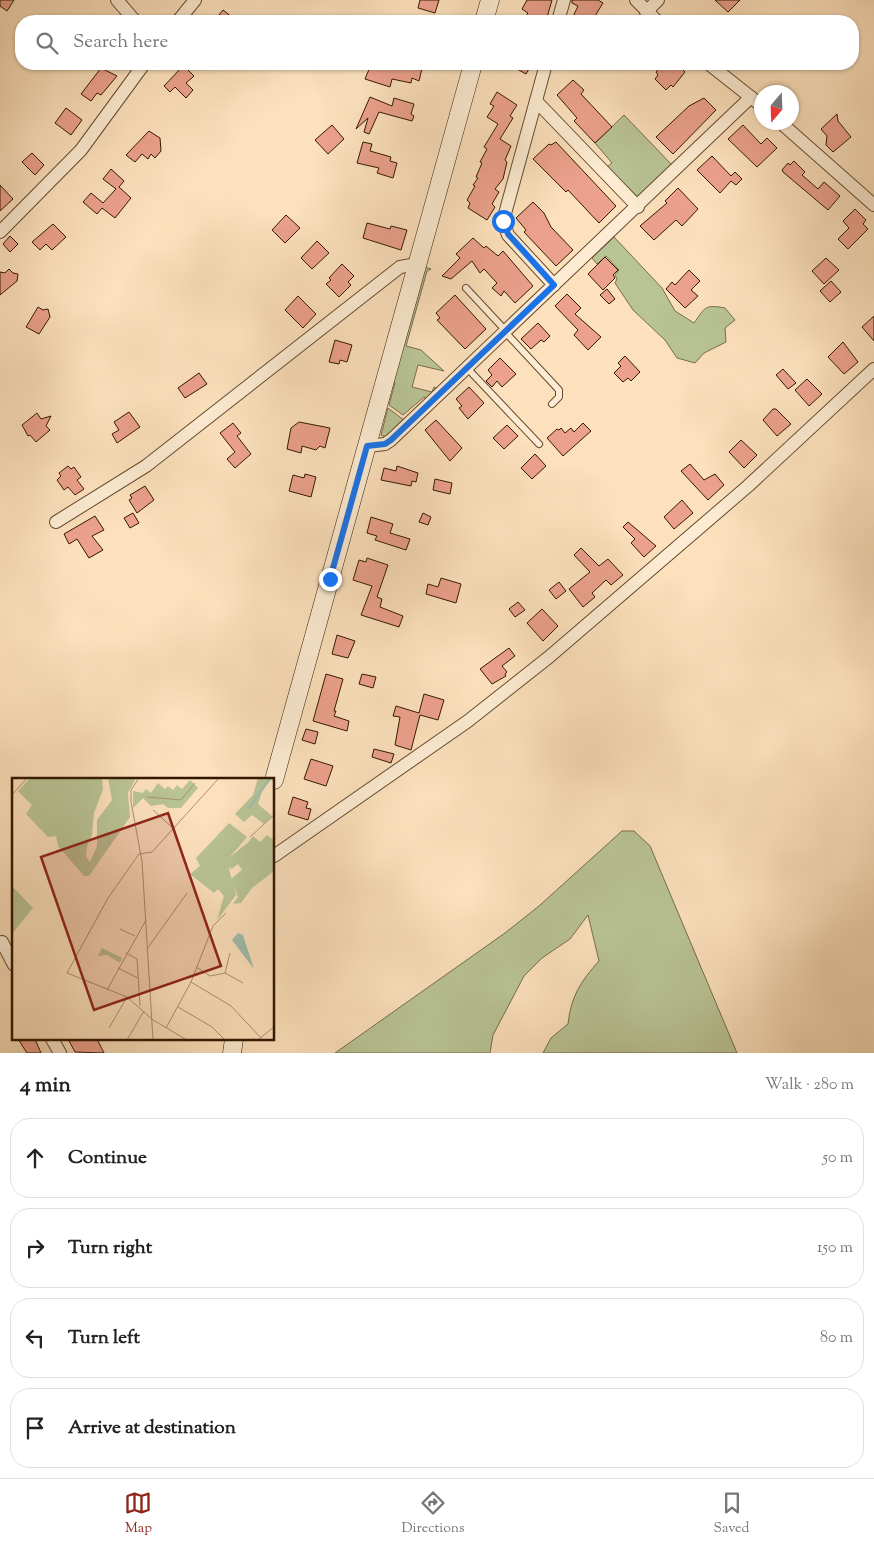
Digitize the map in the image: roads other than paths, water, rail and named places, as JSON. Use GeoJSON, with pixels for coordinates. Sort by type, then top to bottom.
{"type":"FeatureCollection","features":[{"type":"Feature","properties":{"kind":"street"},"geometry":{"type":"LineString","coordinates":[[117,0],[130,15]]}},
{"type":"Feature","properties":{"kind":"street"},"geometry":{"type":"LineString","coordinates":[[183,15],[195,0]]}},
{"type":"Feature","properties":{"kind":"street"},"geometry":{"type":"LineString","coordinates":[[486,15],[490,0]]}},
{"type":"Feature","properties":{"kind":"street"},"geometry":{"type":"LineString","coordinates":[[560,15],[564,0]]}},
{"type":"Feature","properties":{"kind":"street"},"geometry":{"type":"LineString","coordinates":[[636,0],[650,15]]}},
{"type":"Feature","properties":{"kind":"street"},"geometry":{"type":"LineString","coordinates":[[646,12],[658,0]]}},
{"type":"Feature","properties":{"kind":"street"},"geometry":{"type":"LineString","coordinates":[[0,232],[81,150],[140,70]]}},
{"type":"Feature","properties":{"kind":"street"},"geometry":{"type":"LineString","coordinates":[[275,778],[471,70]]}},
{"type":"Feature","properties":{"kind":"street"},"geometry":{"type":"LineString","coordinates":[[544,70],[503,221],[508,234],[554,285]]}},
{"type":"Feature","properties":{"kind":"street"},"geometry":{"type":"LineString","coordinates":[[716,70],[754,99]]}},
{"type":"Feature","properties":{"kind":"street"},"geometry":{"type":"LineString","coordinates":[[367,446],[385,444],[391,440],[638,207],[751,97]]}},
{"type":"Feature","properties":{"kind":"street"},"geometry":{"type":"LineString","coordinates":[[536,101],[638,207]]}},
{"type":"Feature","properties":{"kind":"street"},"geometry":{"type":"LineString","coordinates":[[789,130],[874,205]]}},
{"type":"Feature","properties":{"kind":"street"},"geometry":{"type":"LineString","coordinates":[[56,522],[146,466],[400,267],[417,264]]}},
{"type":"Feature","properties":{"kind":"street"},"geometry":{"type":"LineString","coordinates":[[275,855],[468,721],[549,657],[748,486],[874,369]]}},
{"type":"Feature","properties":{"kind":"street"},"geometry":{"type":"LineString","coordinates":[[5,941],[12,960]]}},
{"type":"Feature","properties":{"kind":"street"},"geometry":{"type":"LineString","coordinates":[[53,1040],[60,1053]]}},
{"type":"Feature","properties":{"kind":"street"},"geometry":{"type":"LineString","coordinates":[[232,1053],[234,1040]]}},
{"type":"Feature","properties":{"kind":"lane"},"geometry":{"type":"LineString","coordinates":[[466,288],[559,390],[559,397],[552,404]]}},
{"type":"Feature","properties":{"kind":"lane"},"geometry":{"type":"LineString","coordinates":[[467,368],[539,444]]}}]}
